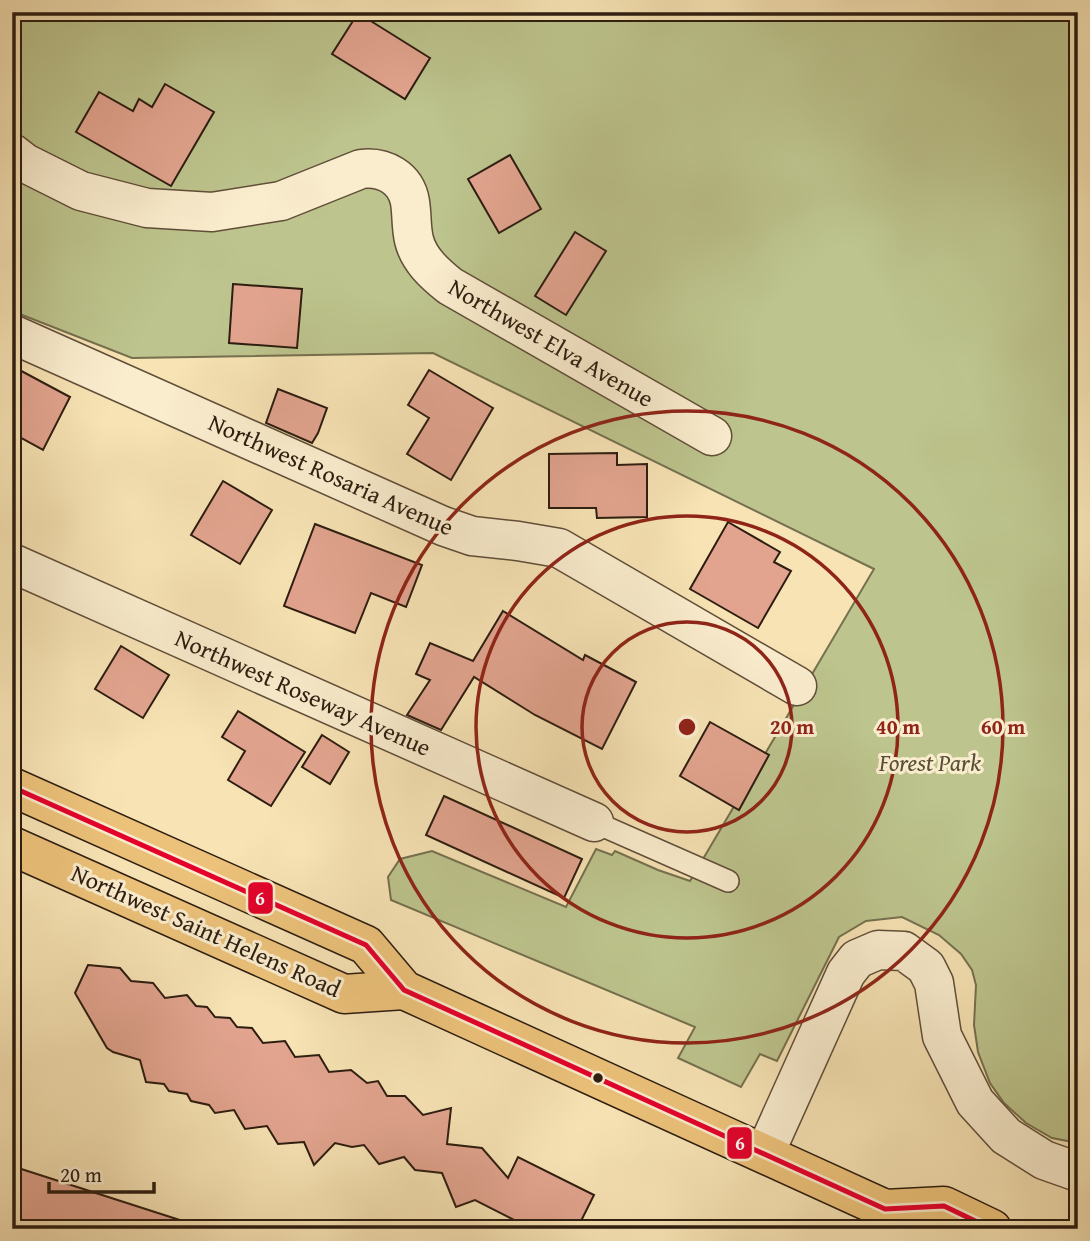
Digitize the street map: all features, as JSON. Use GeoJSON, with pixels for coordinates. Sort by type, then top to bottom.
{"type":"FeatureCollection","features":[{"type":"Feature","properties":{"kind":"highway","name":"Northwest Saint Helens Road"},"geometry":{"type":"LineString","coordinates":[[12,786],[366,945],[404,990],[765,1153],[892,1219],[944,1206],[992,1229]]}},
{"type":"Feature","properties":{"kind":"highway","name":"Northwest Saint Helens Road"},"geometry":{"type":"LineString","coordinates":[[12,846],[344,994],[404,990]]}},
{"type":"Feature","properties":{"kind":"street","name":"Northwest Elva Avenue"},"geometry":{"type":"LineString","coordinates":[[12,153],[25,163],[81,191],[147,208],[212,212],[281,201],[361,169],[372,168],[393,174],[410,199],[414,241],[429,268],[450,286],[712,436]]}},
{"type":"Feature","properties":{"kind":"street","name":"Northwest Rosaria Avenue"},"geometry":{"type":"LineString","coordinates":[[12,334],[443,526],[472,536],[559,548],[797,685]]}},
{"type":"Feature","properties":{"kind":"street","name":"Northwest Roseway Avenue"},"geometry":{"type":"LineString","coordinates":[[12,562],[594,822]]}},
{"type":"Feature","properties":{"kind":"street"},"geometry":{"type":"LineString","coordinates":[[765,1153],[846,973],[858,959],[878,950],[904,951],[926,967],[934,983],[942,1036],[975,1102],[1006,1136],[1044,1160],[1078,1172]]}},
{"type":"Feature","properties":{"kind":"lane"},"geometry":{"type":"LineString","coordinates":[[594,822],[728,881]]}},
{"type":"Feature","properties":{"kind":"green space","name":"Forest Park"},"geometry":{"type":"Polygon","coordinates":[[[12,12],[1078,12],[1078,1143],[1052,1138],[1026,1123],[1004,1103],[990,1083],[978,1052],[974,1025],[976,985],[972,970],[961,954],[939,935],[902,917],[866,921],[839,937],[777,1061],[760,1054],[741,1087],[678,1058],[695,1027],[391,900],[388,877],[400,859],[432,851],[566,907],[596,849],[612,855],[615,851],[690,881],[874,569],[433,353],[132,358],[12,311],[12,12]]]}},
{"type":"Feature","properties":{"kind":"building"},"geometry":{"type":"Polygon","coordinates":[[[358,13],[430,58],[405,99],[332,54],[358,13]]]}},
{"type":"Feature","properties":{"kind":"building"},"geometry":{"type":"Polygon","coordinates":[[[165,84],[214,112],[171,186],[76,132],[99,92],[133,111],[139,99],[152,107],[165,84]]]}},
{"type":"Feature","properties":{"kind":"building"},"geometry":{"type":"Polygon","coordinates":[[[510,155],[541,209],[499,233],[468,179],[510,155]]]}},
{"type":"Feature","properties":{"kind":"building"},"geometry":{"type":"Polygon","coordinates":[[[575,232],[606,251],[566,315],[535,296],[575,232]]]}},
{"type":"Feature","properties":{"kind":"building"},"geometry":{"type":"Polygon","coordinates":[[[233,284],[302,289],[297,348],[229,343],[233,284]]]}},
{"type":"Feature","properties":{"kind":"building"},"geometry":{"type":"Polygon","coordinates":[[[12,366],[70,397],[43,450],[12,433],[12,366]]]}},
{"type":"Feature","properties":{"kind":"building"},"geometry":{"type":"Polygon","coordinates":[[[429,370],[493,408],[451,480],[407,454],[429,418],[408,405],[429,370]]]}},
{"type":"Feature","properties":{"kind":"building"},"geometry":{"type":"Polygon","coordinates":[[[278,389],[327,408],[312,443],[266,423],[278,389]]]}},
{"type":"Feature","properties":{"kind":"building"},"geometry":{"type":"Polygon","coordinates":[[[617,453],[617,465],[647,464],[647,517],[597,518],[596,508],[549,508],[549,454],[617,453]]]}},
{"type":"Feature","properties":{"kind":"building"},"geometry":{"type":"Polygon","coordinates":[[[223,481],[272,510],[240,564],[191,535],[223,481]]]}},
{"type":"Feature","properties":{"kind":"building"},"geometry":{"type":"Polygon","coordinates":[[[728,522],[780,552],[774,562],[791,571],[758,628],[690,589],[728,522]]]}},
{"type":"Feature","properties":{"kind":"building"},"geometry":{"type":"Polygon","coordinates":[[[315,524],[422,565],[406,607],[371,593],[355,633],[284,606],[315,524]]]}},
{"type":"Feature","properties":{"kind":"building"},"geometry":{"type":"Polygon","coordinates":[[[503,611],[583,660],[585,655],[636,682],[602,749],[535,715],[474,677],[441,730],[407,715],[430,680],[416,674],[430,643],[473,661],[503,611]]]}},
{"type":"Feature","properties":{"kind":"building"},"geometry":{"type":"Polygon","coordinates":[[[121,646],[169,675],[143,718],[95,689],[121,646]]]}},
{"type":"Feature","properties":{"kind":"building"},"geometry":{"type":"Polygon","coordinates":[[[238,711],[305,752],[271,806],[228,780],[245,751],[222,737],[238,711]]]}},
{"type":"Feature","properties":{"kind":"building"},"geometry":{"type":"Polygon","coordinates":[[[710,722],[769,755],[739,810],[680,776],[710,722]]]}},
{"type":"Feature","properties":{"kind":"building"},"geometry":{"type":"Polygon","coordinates":[[[322,735],[349,752],[330,784],[302,767],[322,735]]]}},
{"type":"Feature","properties":{"kind":"building"},"geometry":{"type":"Polygon","coordinates":[[[444,796],[582,859],[564,898],[426,835],[444,796]]]}},
{"type":"Feature","properties":{"kind":"building"},"geometry":{"type":"Polygon","coordinates":[[[88,965],[120,968],[131,981],[153,983],[165,998],[187,995],[196,1006],[207,1007],[215,1017],[230,1018],[237,1027],[252,1028],[263,1043],[285,1041],[295,1057],[319,1055],[329,1072],[351,1070],[367,1083],[378,1081],[387,1096],[405,1096],[423,1115],[451,1108],[447,1144],[482,1148],[508,1178],[518,1157],[594,1195],[577,1229],[532,1229],[475,1200],[456,1207],[442,1173],[415,1170],[404,1157],[379,1164],[364,1145],[352,1147],[335,1143],[314,1165],[304,1142],[278,1144],[267,1126],[245,1129],[234,1110],[215,1113],[209,1105],[191,1101],[187,1094],[169,1091],[164,1084],[146,1082],[140,1060],[107,1048],[75,993],[88,965]]]}},
{"type":"Feature","properties":{"kind":"building"},"geometry":{"type":"Polygon","coordinates":[[[12,1166],[189,1223],[188,1229],[12,1229],[12,1166]]]}},
{"type":"Feature","properties":{"kind":"transit line","name":"6"},"geometry":{"type":"LineString","coordinates":[[12,787],[366,945],[404,990],[885,1209],[944,1206],[992,1229]]}}]}
